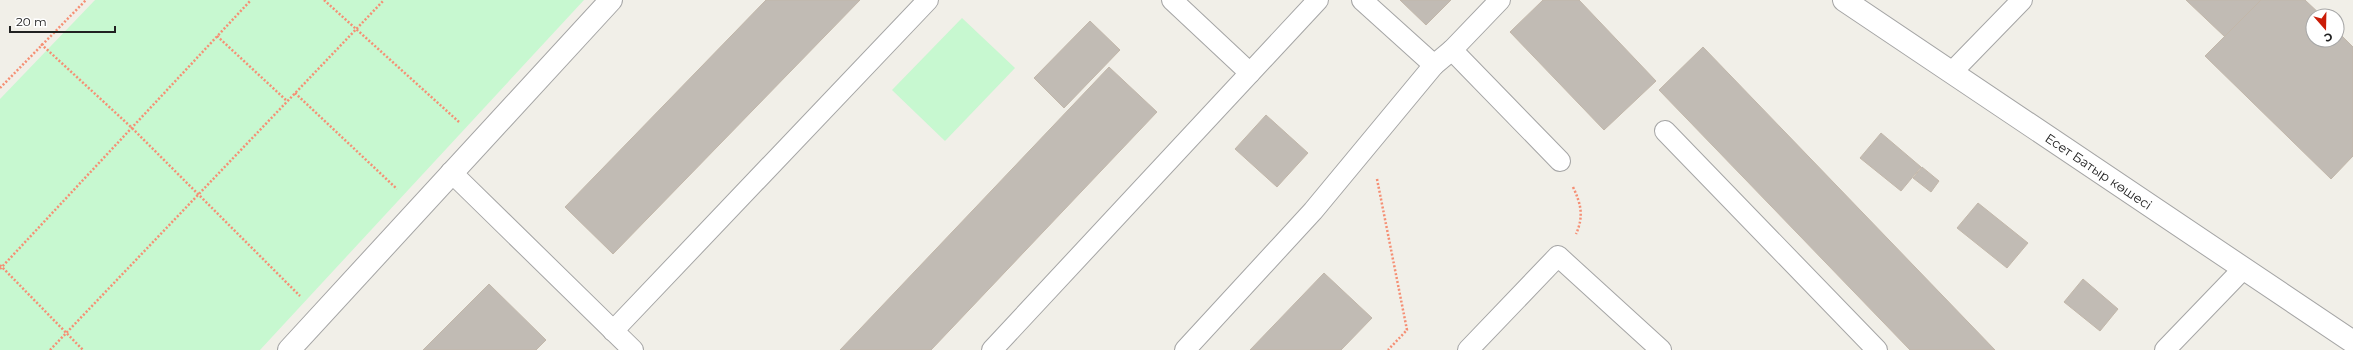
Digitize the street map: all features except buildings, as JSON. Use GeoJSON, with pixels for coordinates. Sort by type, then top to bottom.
{"type":"FeatureCollection","features":[{"type":"Feature","properties":{"kind":"street"},"geometry":{"type":"LineString","coordinates":[[289,350],[451,172],[611,0]]}},
{"type":"Feature","properties":{"kind":"street","name":"Есет Батыр көшесі"},"geometry":{"type":"LineString","coordinates":[[1844,0],[2353,342]]}},
{"type":"Feature","properties":{"kind":"lane"},"geometry":{"type":"LineString","coordinates":[[613,331],[928,0]]}},
{"type":"Feature","properties":{"kind":"lane"},"geometry":{"type":"LineString","coordinates":[[1172,0],[1250,73]]}},
{"type":"Feature","properties":{"kind":"lane"},"geometry":{"type":"LineString","coordinates":[[992,350],[1318,0]]}},
{"type":"Feature","properties":{"kind":"lane"},"geometry":{"type":"LineString","coordinates":[[1362,0],[1434,65]]}},
{"type":"Feature","properties":{"kind":"lane"},"geometry":{"type":"LineString","coordinates":[[1185,350],[1313,211],[1434,65],[1452,50],[1500,0]]}},
{"type":"Feature","properties":{"kind":"lane"},"geometry":{"type":"LineString","coordinates":[[1952,72],[2020,1]]}},
{"type":"Feature","properties":{"kind":"lane"},"geometry":{"type":"LineString","coordinates":[[1452,50],[1560,161]]}},
{"type":"Feature","properties":{"kind":"lane"},"geometry":{"type":"LineString","coordinates":[[1665,131],[1877,350]]}},
{"type":"Feature","properties":{"kind":"lane"},"geometry":{"type":"LineString","coordinates":[[451,172],[633,350]]}},
{"type":"Feature","properties":{"kind":"lane"},"geometry":{"type":"LineString","coordinates":[[1468,350],[1558,256],[1661,350]]}},
{"type":"Feature","properties":{"kind":"lane"},"geometry":{"type":"LineString","coordinates":[[2165,350],[2243,269]]}},
{"type":"Feature","properties":{"kind":"path"},"geometry":{"type":"LineString","coordinates":[[0,88],[41,44],[86,0]]}},
{"type":"Feature","properties":{"kind":"path"},"geometry":{"type":"LineString","coordinates":[[83,350],[1,267],[251,0]]}},
{"type":"Feature","properties":{"kind":"path"},"geometry":{"type":"LineString","coordinates":[[324,0],[480,141]]}},
{"type":"Feature","properties":{"kind":"path"},"geometry":{"type":"LineString","coordinates":[[50,350],[384,0]]}},
{"type":"Feature","properties":{"kind":"path"},"geometry":{"type":"LineString","coordinates":[[217,36],[287,101]]}},
{"type":"Feature","properties":{"kind":"path"},"geometry":{"type":"LineString","coordinates":[[41,44],[131,127],[320,316]]}},
{"type":"Feature","properties":{"kind":"path"},"geometry":{"type":"LineString","coordinates":[[295,93],[418,209]]}},
{"type":"Feature","properties":{"kind":"path"},"geometry":{"type":"LineString","coordinates":[[1370,142],[1407,330],[1388,350]]}},
{"type":"Feature","properties":{"kind":"path"},"geometry":{"type":"LineString","coordinates":[[1558,256],[1573,240],[1582,222],[1581,203],[1560,161]]}},
{"type":"Feature","properties":{"kind":"green space"},"geometry":{"type":"Polygon","coordinates":[[[95,0],[584,0],[260,350],[0,350],[0,99],[95,0]]]}},
{"type":"Feature","properties":{"kind":"green space"},"geometry":{"type":"Polygon","coordinates":[[[962,18],[1015,68],[945,141],[892,90],[962,18]]]}}]}
